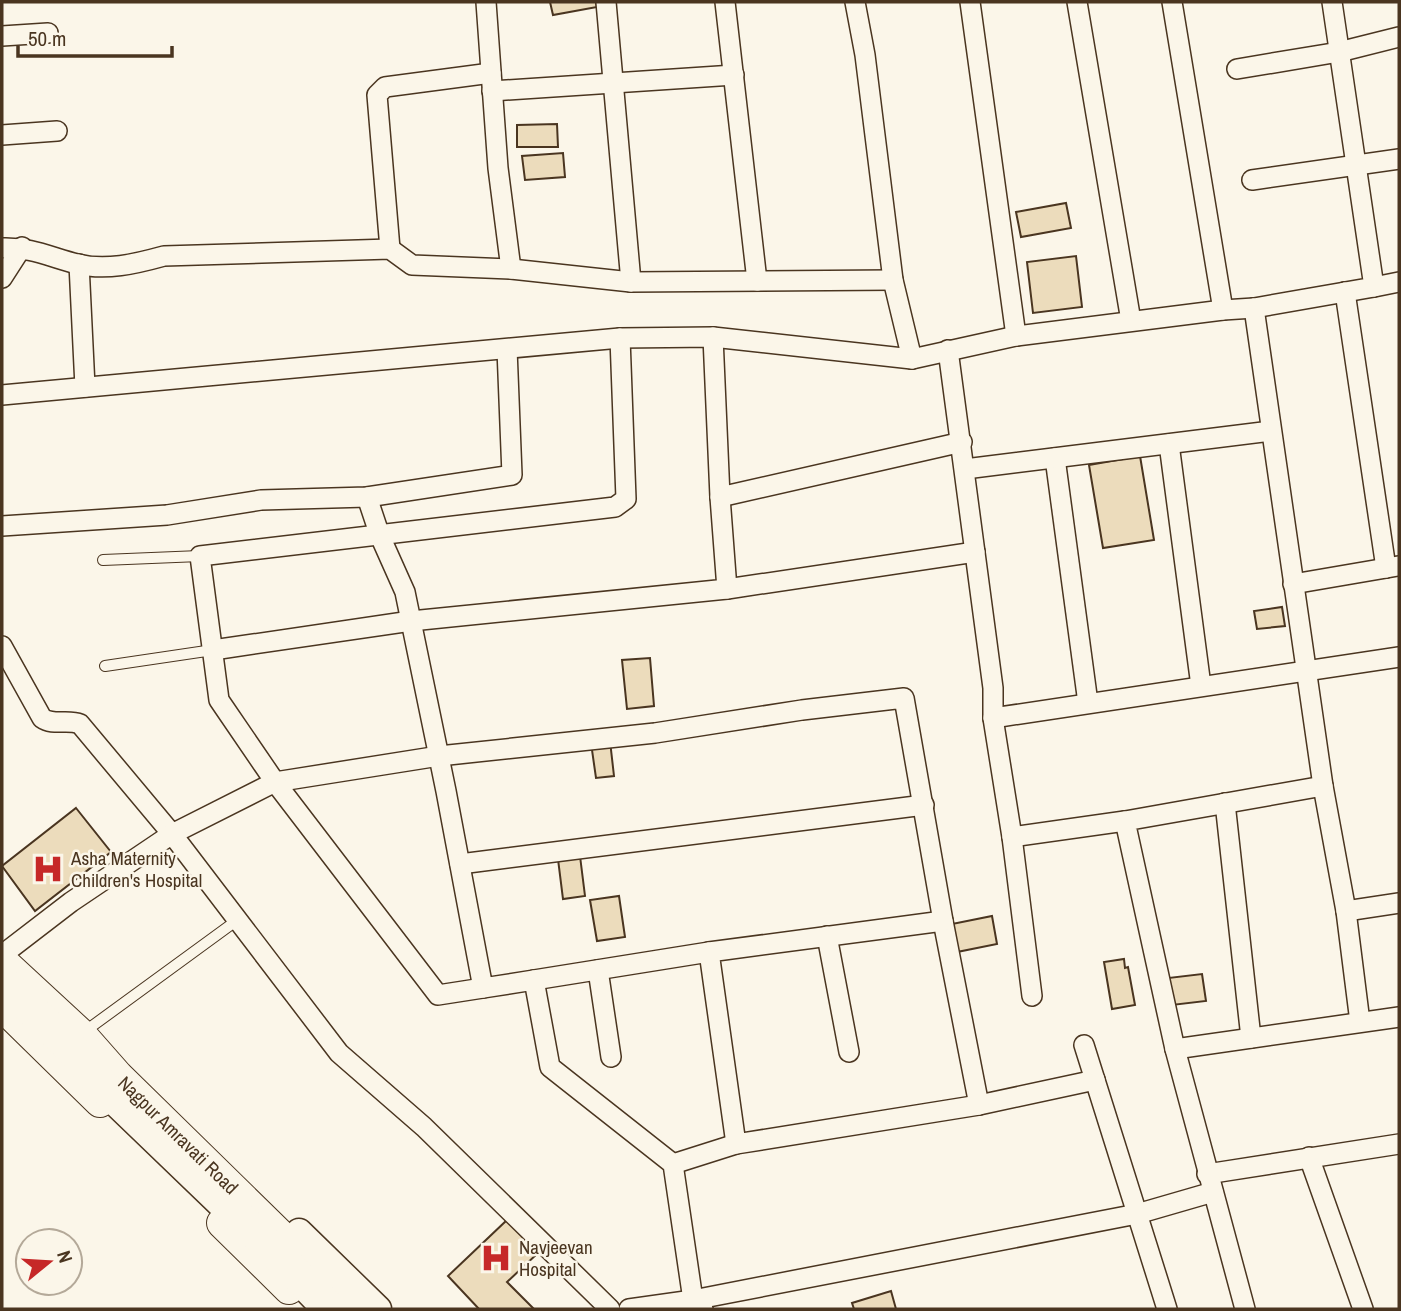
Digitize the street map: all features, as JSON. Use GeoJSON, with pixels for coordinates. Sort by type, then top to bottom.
{"type":"FeatureCollection","features":[{"type":"Feature","properties":{"kind":"highway"},"geometry":{"type":"LineString","coordinates":[[2,981],[68,1045],[105,1088],[259,1235],[330,1309]]}},
{"type":"Feature","properties":{"kind":"main road","name":"Nagpur Amravati Road"},"geometry":{"type":"LineString","coordinates":[[2,961],[81,1034],[118,1076],[356,1309]]}},
{"type":"Feature","properties":{"kind":"main road","name":"Nagpur Amravati Road"},"geometry":{"type":"LineString","coordinates":[[2,1006],[309,1309]]}},
{"type":"Feature","properties":{"kind":"street"},"geometry":{"type":"LineString","coordinates":[[485,2],[498,168],[511,269]]}},
{"type":"Feature","properties":{"kind":"street"},"geometry":{"type":"LineString","coordinates":[[606,2],[631,282]]}},
{"type":"Feature","properties":{"kind":"street"},"geometry":{"type":"LineString","coordinates":[[726,2],[757,281]]}},
{"type":"Feature","properties":{"kind":"street"},"geometry":{"type":"LineString","coordinates":[[855,2],[865,55],[893,280],[912,359]]}},
{"type":"Feature","properties":{"kind":"street"},"geometry":{"type":"LineString","coordinates":[[970,2],[1016,336]]}},
{"type":"Feature","properties":{"kind":"street"},"geometry":{"type":"LineString","coordinates":[[1077,2],[1131,321]]}},
{"type":"Feature","properties":{"kind":"street"},"geometry":{"type":"LineString","coordinates":[[1172,2],[1223,310]]}},
{"type":"Feature","properties":{"kind":"street"},"geometry":{"type":"LineString","coordinates":[[1332,2],[1374,287]]}},
{"type":"Feature","properties":{"kind":"street"},"geometry":{"type":"LineString","coordinates":[[2,36],[48,33]]}},
{"type":"Feature","properties":{"kind":"street"},"geometry":{"type":"LineString","coordinates":[[1237,69],[1339,51],[1399,37]]}},
{"type":"Feature","properties":{"kind":"street"},"geometry":{"type":"LineString","coordinates":[[390,249],[377,95],[385,87],[491,82],[614,83],[734,75]]}},
{"type":"Feature","properties":{"kind":"street"},"geometry":{"type":"LineString","coordinates":[[2,135],[57,131]]}},
{"type":"Feature","properties":{"kind":"street"},"geometry":{"type":"LineString","coordinates":[[1252,180],[1399,159]]}},
{"type":"Feature","properties":{"kind":"street"},"geometry":{"type":"LineString","coordinates":[[2,248],[22,247],[79,264],[108,267],[164,256],[390,249],[412,265],[511,269],[631,282],[893,280]]}},
{"type":"Feature","properties":{"kind":"street"},"geometry":{"type":"LineString","coordinates":[[2,278],[22,247]]}},
{"type":"Feature","properties":{"kind":"street"},"geometry":{"type":"LineString","coordinates":[[79,264],[85,387]]}},
{"type":"Feature","properties":{"kind":"street"},"geometry":{"type":"LineString","coordinates":[[2,395],[620,338],[713,337],[912,359],[1016,336],[1254,308],[1399,282]]}},
{"type":"Feature","properties":{"kind":"street"},"geometry":{"type":"LineString","coordinates":[[1293,584],[1393,567],[1345,292]]}},
{"type":"Feature","properties":{"kind":"street"},"geometry":{"type":"LineString","coordinates":[[1254,308],[1323,786],[1346,911],[1360,1022]]}},
{"type":"Feature","properties":{"kind":"street"},"geometry":{"type":"LineString","coordinates":[[713,337],[727,589]]}},
{"type":"Feature","properties":{"kind":"street"},"geometry":{"type":"LineString","coordinates":[[620,338],[626,499],[621,505],[200,556],[219,700],[275,782],[438,995],[709,952],[943,920]]}},
{"type":"Feature","properties":{"kind":"street"},"geometry":{"type":"LineString","coordinates":[[2,526],[167,516],[261,500],[367,497],[512,475],[507,349]]}},
{"type":"Feature","properties":{"kind":"street"},"geometry":{"type":"LineString","coordinates":[[948,351],[993,688],[993,718],[1012,837],[1032,996]]}},
{"type":"Feature","properties":{"kind":"street"},"geometry":{"type":"LineString","coordinates":[[965,469],[1271,431]]}},
{"type":"Feature","properties":{"kind":"street"},"geometry":{"type":"LineString","coordinates":[[720,497],[962,442]]}},
{"type":"Feature","properties":{"kind":"street"},"geometry":{"type":"LineString","coordinates":[[1169,444],[1201,686]]}},
{"type":"Feature","properties":{"kind":"street"},"geometry":{"type":"LineString","coordinates":[[1055,458],[1088,703]]}},
{"type":"Feature","properties":{"kind":"street"},"geometry":{"type":"LineString","coordinates":[[367,497],[380,536],[405,592],[483,988]]}},
{"type":"Feature","properties":{"kind":"street"},"geometry":{"type":"LineString","coordinates":[[213,650],[411,621],[727,589],[975,552]]}},
{"type":"Feature","properties":{"kind":"street"},"geometry":{"type":"LineString","coordinates":[[2,646],[42,718],[48,722],[80,724],[172,834],[339,1053],[424,1127],[610,1309]]}},
{"type":"Feature","properties":{"kind":"street"},"geometry":{"type":"LineString","coordinates":[[993,718],[1399,657]]}},
{"type":"Feature","properties":{"kind":"street"},"geometry":{"type":"LineString","coordinates":[[2,955],[71,902],[172,834],[275,782],[439,756],[656,733],[802,710],[904,698],[979,1105]]}},
{"type":"Feature","properties":{"kind":"street"},"geometry":{"type":"LineString","coordinates":[[1012,837],[1125,821],[1323,786]]}},
{"type":"Feature","properties":{"kind":"street"},"geometry":{"type":"LineString","coordinates":[[1225,803],[1251,1038]]}},
{"type":"Feature","properties":{"kind":"street"},"geometry":{"type":"LineString","coordinates":[[460,864],[924,805]]}},
{"type":"Feature","properties":{"kind":"street"},"geometry":{"type":"LineString","coordinates":[[1125,821],[1175,1049],[1245,1309]]}},
{"type":"Feature","properties":{"kind":"street"},"geometry":{"type":"LineString","coordinates":[[1346,911],[1399,903]]}},
{"type":"Feature","properties":{"kind":"street"},"geometry":{"type":"LineString","coordinates":[[827,936],[849,1052]]}},
{"type":"Feature","properties":{"kind":"street"},"geometry":{"type":"LineString","coordinates":[[709,952],[736,1144]]}},
{"type":"Feature","properties":{"kind":"street"},"geometry":{"type":"LineString","coordinates":[[598,970],[611,1057]]}},
{"type":"Feature","properties":{"kind":"street"},"geometry":{"type":"LineString","coordinates":[[534,980],[550,1067],[673,1164],[698,1304]]}},
{"type":"Feature","properties":{"kind":"street"},"geometry":{"type":"LineString","coordinates":[[1175,1049],[1399,1017]]}},
{"type":"Feature","properties":{"kind":"street"},"geometry":{"type":"LineString","coordinates":[[1083,1045],[1167,1309]]}},
{"type":"Feature","properties":{"kind":"street"},"geometry":{"type":"LineString","coordinates":[[673,1164],[736,1144],[979,1105],[1094,1080]]}},
{"type":"Feature","properties":{"kind":"street"},"geometry":{"type":"LineString","coordinates":[[187,1143],[217,1154],[378,1309]]}},
{"type":"Feature","properties":{"kind":"street"},"geometry":{"type":"LineString","coordinates":[[629,1309],[698,1304],[1137,1214],[1210,1183],[1309,1157],[1399,1144]]}},
{"type":"Feature","properties":{"kind":"street"},"geometry":{"type":"LineString","coordinates":[[1309,1157],[1363,1309]]}},
{"type":"Feature","properties":{"kind":"lane"},"geometry":{"type":"LineString","coordinates":[[103,560],[200,556]]}},
{"type":"Feature","properties":{"kind":"lane"},"geometry":{"type":"LineString","coordinates":[[105,666],[213,650]]}},
{"type":"Feature","properties":{"kind":"lane"},"geometry":{"type":"LineString","coordinates":[[81,1034],[236,921]]}},
{"type":"Feature","properties":{"kind":"building"},"geometry":{"type":"Polygon","coordinates":[[[550,2],[596,2],[597,7],[553,15],[550,2]]]}},
{"type":"Feature","properties":{"kind":"building"},"geometry":{"type":"Polygon","coordinates":[[[557,124],[558,147],[517,147],[517,125],[557,124]]]}},
{"type":"Feature","properties":{"kind":"building"},"geometry":{"type":"Polygon","coordinates":[[[563,153],[565,177],[525,180],[522,156],[563,153]]]}},
{"type":"Feature","properties":{"kind":"building"},"geometry":{"type":"Polygon","coordinates":[[[1066,203],[1071,228],[1021,237],[1016,212],[1066,203]]]}},
{"type":"Feature","properties":{"kind":"building"},"geometry":{"type":"Polygon","coordinates":[[[1076,256],[1082,307],[1033,313],[1027,262],[1076,256]]]}},
{"type":"Feature","properties":{"kind":"building"},"geometry":{"type":"Polygon","coordinates":[[[1140,456],[1154,540],[1103,548],[1089,465],[1140,456]]]}},
{"type":"Feature","properties":{"kind":"building"},"geometry":{"type":"Polygon","coordinates":[[[1282,607],[1285,626],[1257,629],[1254,611],[1282,607]]]}},
{"type":"Feature","properties":{"kind":"building"},"geometry":{"type":"Polygon","coordinates":[[[650,658],[654,706],[627,709],[622,660],[650,658]]]}},
{"type":"Feature","properties":{"kind":"building"},"geometry":{"type":"Polygon","coordinates":[[[610,741],[614,776],[596,778],[591,743],[610,741]]]}},
{"type":"Feature","properties":{"kind":"building"},"geometry":{"type":"Polygon","coordinates":[[[76,808],[111,852],[35,911],[2,866],[76,808]]]}},
{"type":"Feature","properties":{"kind":"building"},"geometry":{"type":"Polygon","coordinates":[[[580,856],[585,896],[563,899],[558,859],[580,856]]]}},
{"type":"Feature","properties":{"kind":"building"},"geometry":{"type":"Polygon","coordinates":[[[619,896],[625,937],[597,941],[590,900],[619,896]]]}},
{"type":"Feature","properties":{"kind":"building"},"geometry":{"type":"Polygon","coordinates":[[[992,916],[997,944],[957,952],[952,924],[992,916]]]}},
{"type":"Feature","properties":{"kind":"building"},"geometry":{"type":"Polygon","coordinates":[[[1124,959],[1135,1005],[1112,1009],[1104,962],[1124,959]]]}},
{"type":"Feature","properties":{"kind":"building"},"geometry":{"type":"Polygon","coordinates":[[[1202,974],[1206,1001],[1172,1005],[1168,978],[1202,974]]]}},
{"type":"Feature","properties":{"kind":"building"},"geometry":{"type":"Polygon","coordinates":[[[507,1220],[538,1253],[507,1282],[534,1309],[479,1309],[448,1276],[507,1220]]]}},
{"type":"Feature","properties":{"kind":"building"},"geometry":{"type":"Polygon","coordinates":[[[891,1291],[896,1309],[854,1309],[852,1303],[891,1291]]]}},
{"type":"Feature","properties":{"kind":"place","name":"Asha Maternity Children's Hospital"},"geometry":{"type":"Point","coordinates":[48,869]}},
{"type":"Feature","properties":{"kind":"place","name":"Navjeevan Hospital"},"geometry":{"type":"Point","coordinates":[496,1258]}}]}
